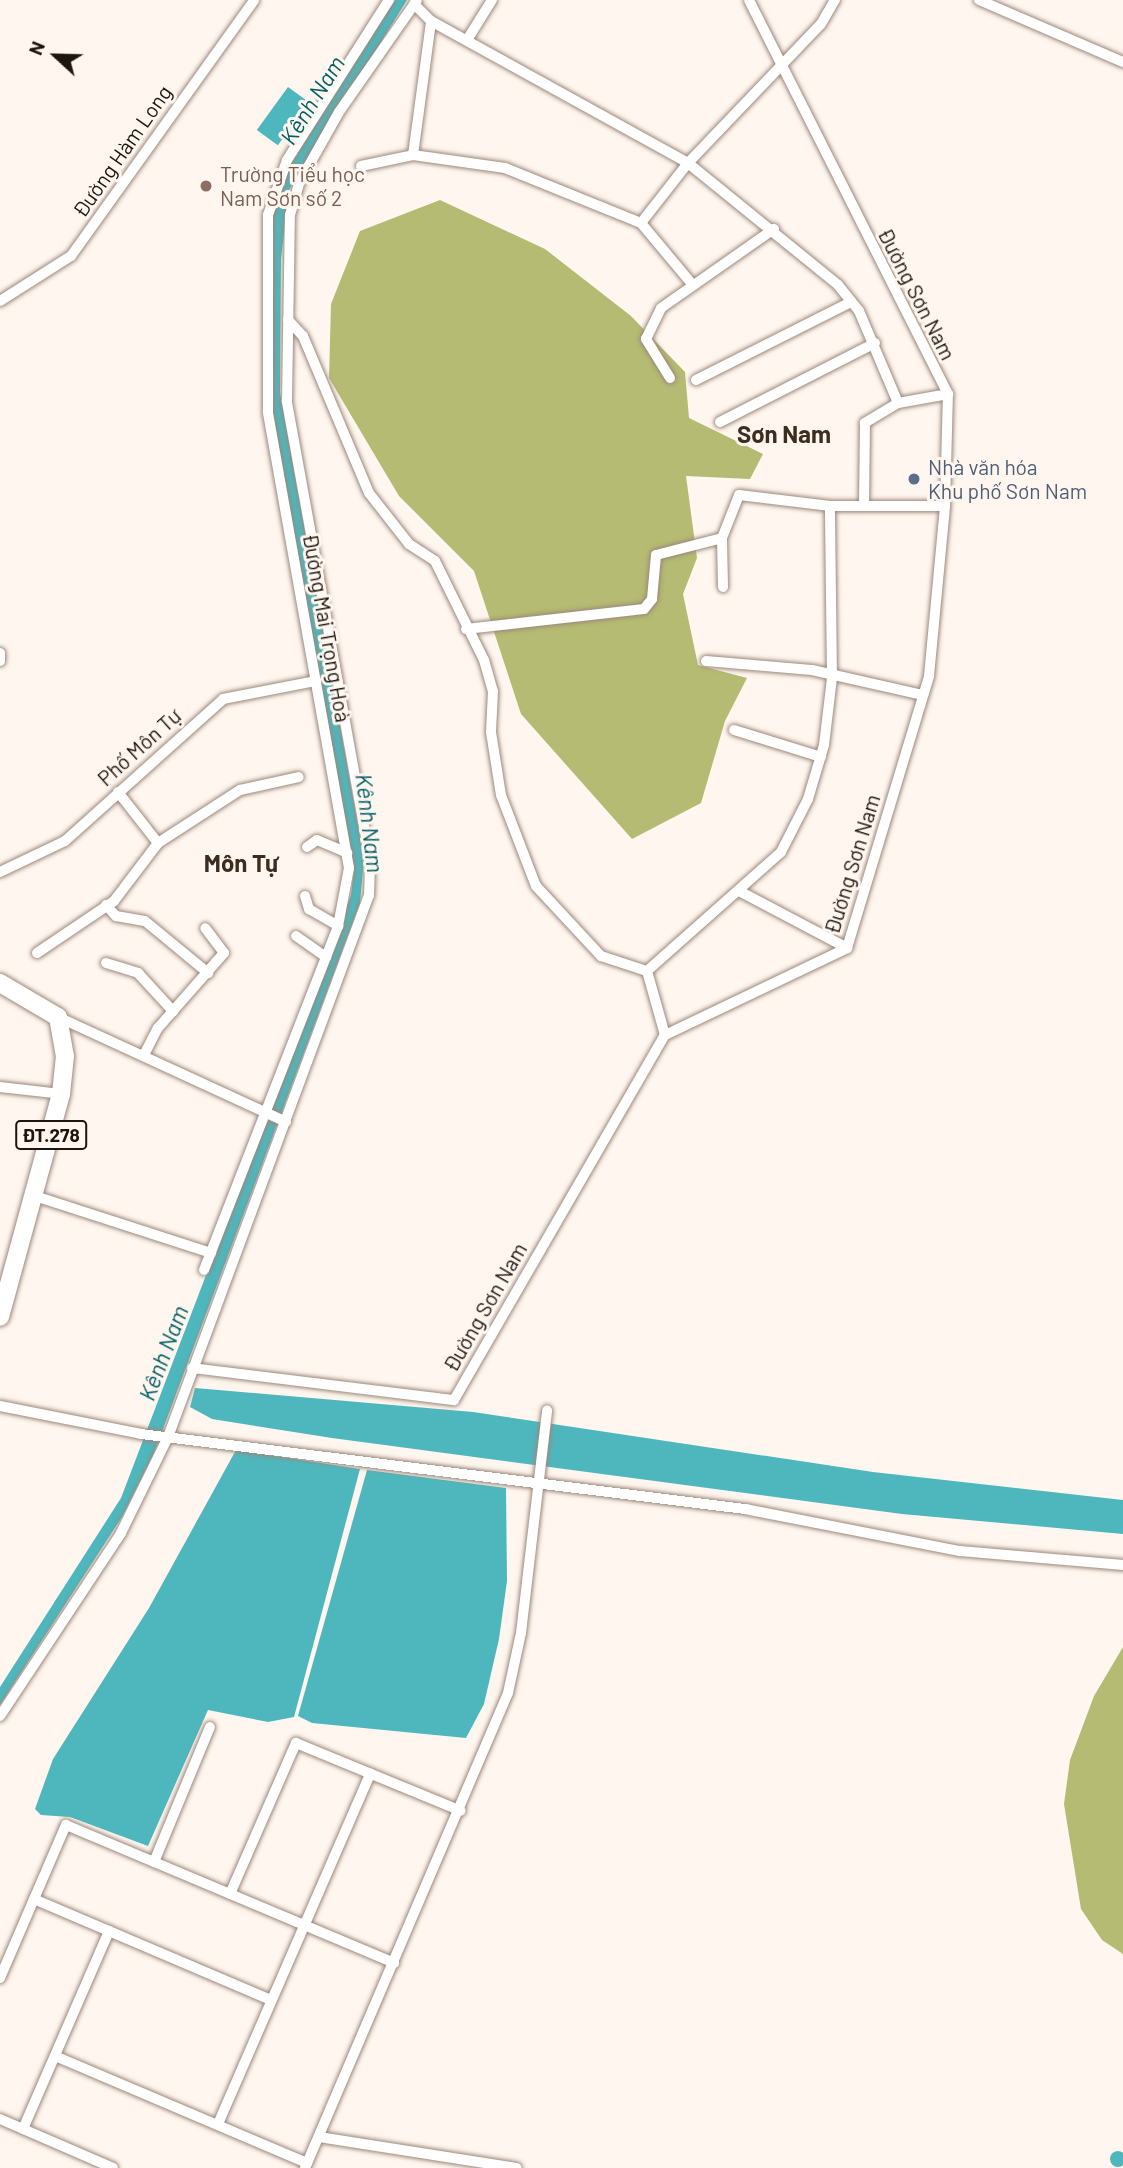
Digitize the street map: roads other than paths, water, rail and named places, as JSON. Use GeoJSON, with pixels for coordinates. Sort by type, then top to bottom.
{"type":"FeatureCollection","features":[{"type":"Feature","properties":{"kind":"main road"},"geometry":{"type":"LineString","coordinates":[[0,983],[58,1017]]}},
{"type":"Feature","properties":{"kind":"main road","name":"ĐT.278"},"geometry":{"type":"LineString","coordinates":[[0,1317],[4,1291],[36,1196],[61,1094],[65,1032],[58,1017]]}},
{"type":"Feature","properties":{"kind":"street","name":"Đường Hàm Long"},"geometry":{"type":"LineString","coordinates":[[0,301],[71,256],[254,0]]}},
{"type":"Feature","properties":{"kind":"street","name":"Đường Mai Trọng Hoà"},"geometry":{"type":"LineString","coordinates":[[204,1270],[266,1115],[348,893],[347,853],[268,411],[267,224],[287,160],[389,0]]}},
{"type":"Feature","properties":{"kind":"street"},"geometry":{"type":"LineString","coordinates":[[467,40],[492,0]]}},
{"type":"Feature","properties":{"kind":"street","name":"Đường Sơn Nam"},"geometry":{"type":"LineString","coordinates":[[192,1368],[454,1400],[664,1035],[847,948],[923,695],[945,506],[948,394],[779,69],[750,0]]}},
{"type":"Feature","properties":{"kind":"street"},"geometry":{"type":"LineString","coordinates":[[641,223],[688,163],[779,69],[835,0]]}},
{"type":"Feature","properties":{"kind":"street"},"geometry":{"type":"LineString","coordinates":[[979,0],[1123,62]]}},
{"type":"Feature","properties":{"kind":"street"},"geometry":{"type":"LineString","coordinates":[[0,1716],[121,1533],[168,1437],[286,1122],[371,877],[289,421],[290,215],[299,183],[339,112],[416,2],[431,21],[688,163],[774,229],[851,302],[875,343],[898,403]]}},
{"type":"Feature","properties":{"kind":"street"},"geometry":{"type":"LineString","coordinates":[[414,155],[431,21]]}},
{"type":"Feature","properties":{"kind":"street"},"geometry":{"type":"LineString","coordinates":[[361,166],[414,155],[505,168],[641,223],[692,284]]}},
{"type":"Feature","properties":{"kind":"street"},"geometry":{"type":"LineString","coordinates":[[670,378],[649,350],[648,330],[661,309],[692,284],[774,229]]}},
{"type":"Feature","properties":{"kind":"street"},"geometry":{"type":"LineString","coordinates":[[696,380],[851,302]]}},
{"type":"Feature","properties":{"kind":"street"},"geometry":{"type":"LineString","coordinates":[[288,320],[303,336],[369,493],[408,544],[435,561],[466,629],[493,691],[491,732],[501,796],[536,886],[601,956],[646,971]]}},
{"type":"Feature","properties":{"kind":"street"},"geometry":{"type":"LineString","coordinates":[[720,422],[875,343]]}},
{"type":"Feature","properties":{"kind":"street"},"geometry":{"type":"LineString","coordinates":[[864,505],[865,423],[898,403],[948,394]]}},
{"type":"Feature","properties":{"kind":"street"},"geometry":{"type":"LineString","coordinates":[[723,587],[722,538],[739,495],[830,506],[945,506]]}},
{"type":"Feature","properties":{"kind":"street"},"geometry":{"type":"LineString","coordinates":[[646,971],[741,892],[796,828],[821,757],[832,678],[830,506]]}},
{"type":"Feature","properties":{"kind":"street"},"geometry":{"type":"LineString","coordinates":[[466,629],[644,609],[652,599],[656,555],[722,538]]}},
{"type":"Feature","properties":{"kind":"street"},"geometry":{"type":"LineString","coordinates":[[706,660],[812,670],[832,678],[923,695]]}},
{"type":"Feature","properties":{"kind":"street","name":"Phố Môn Tự"},"geometry":{"type":"LineString","coordinates":[[0,872],[65,841],[223,699],[316,681]]}},
{"type":"Feature","properties":{"kind":"street"},"geometry":{"type":"LineString","coordinates":[[734,730],[821,757]]}},
{"type":"Feature","properties":{"kind":"street"},"geometry":{"type":"LineString","coordinates":[[37,953],[106,905],[158,843],[240,790],[299,777]]}},
{"type":"Feature","properties":{"kind":"street"},"geometry":{"type":"LineString","coordinates":[[118,792],[158,843]]}},
{"type":"Feature","properties":{"kind":"street"},"geometry":{"type":"LineString","coordinates":[[307,848],[317,840],[347,853]]}},
{"type":"Feature","properties":{"kind":"street"},"geometry":{"type":"LineString","coordinates":[[741,892],[847,948]]}},
{"type":"Feature","properties":{"kind":"street"},"geometry":{"type":"LineString","coordinates":[[305,896],[309,909],[338,926]]}},
{"type":"Feature","properties":{"kind":"street"},"geometry":{"type":"LineString","coordinates":[[106,905],[116,916],[145,920],[208,973]]}},
{"type":"Feature","properties":{"kind":"street"},"geometry":{"type":"LineString","coordinates":[[145,1053],[173,1011],[225,953],[205,928]]}},
{"type":"Feature","properties":{"kind":"street"},"geometry":{"type":"LineString","coordinates":[[296,936],[326,957]]}},
{"type":"Feature","properties":{"kind":"street"},"geometry":{"type":"LineString","coordinates":[[106,962],[138,973],[173,1011]]}},
{"type":"Feature","properties":{"kind":"street"},"geometry":{"type":"LineString","coordinates":[[646,971],[664,1035]]}},
{"type":"Feature","properties":{"kind":"street"},"geometry":{"type":"LineString","coordinates":[[58,1017],[145,1053],[266,1115],[286,1122]]}},
{"type":"Feature","properties":{"kind":"street"},"geometry":{"type":"LineString","coordinates":[[0,1087],[61,1094]]}},
{"type":"Feature","properties":{"kind":"street"},"geometry":{"type":"LineString","coordinates":[[36,1196],[211,1253]]}},
{"type":"Feature","properties":{"kind":"street"},"geometry":{"type":"LineString","coordinates":[[0,1406],[141,1434],[745,1509],[1022,1559],[1123,1565]]}},
{"type":"Feature","properties":{"kind":"street"},"geometry":{"type":"LineString","coordinates":[[55,2056],[218,2124],[306,2166],[461,1811],[516,1666],[547,1412]]}},
{"type":"Feature","properties":{"kind":"street"},"geometry":{"type":"LineString","coordinates":[[154,1863],[210,1727]]}},
{"type":"Feature","properties":{"kind":"street"},"geometry":{"type":"LineString","coordinates":[[230,1894],[296,1743],[461,1811]]}},
{"type":"Feature","properties":{"kind":"street"},"geometry":{"type":"LineString","coordinates":[[218,2124],[370,1774]]}},
{"type":"Feature","properties":{"kind":"street"},"geometry":{"type":"LineString","coordinates":[[0,1978],[66,1825],[394,1963]]}},
{"type":"Feature","properties":{"kind":"street"},"geometry":{"type":"LineString","coordinates":[[34,1899],[271,2000]]}},
{"type":"Feature","properties":{"kind":"street"},"geometry":{"type":"LineString","coordinates":[[23,2129],[108,1931]]}},
{"type":"Feature","properties":{"kind":"street"},"geometry":{"type":"LineString","coordinates":[[0,2119],[113,2168]]}},
{"type":"Feature","properties":{"kind":"street"},"geometry":{"type":"LineString","coordinates":[[319,2137],[517,2168]]}},
{"type":"Feature","properties":{"kind":"water","name":"Kênh Nam"},"geometry":{"type":"Polygon","coordinates":[[[395,0],[407,0],[289,190],[281,259],[280,393],[364,859],[360,903],[154,1453],[122,1517],[0,1705],[0,1687],[121,1498],[351,895],[354,869],[270,396],[271,223],[283,176],[395,0]]]}},
{"type":"Feature","properties":{"kind":"water"},"geometry":{"type":"Polygon","coordinates":[[[288,87],[309,102],[278,145],[257,130],[288,87]]]}},
{"type":"Feature","properties":{"kind":"water"},"geometry":{"type":"Polygon","coordinates":[[[195,1388],[473,1412],[873,1472],[1123,1500],[1123,1534],[902,1514],[332,1438],[212,1419],[190,1407],[195,1388]]]}},
{"type":"Feature","properties":{"kind":"water"},"geometry":{"type":"Polygon","coordinates":[[[236,1450],[360,1469],[294,1717],[268,1722],[208,1710],[148,1846],[70,1817],[41,1815],[35,1809],[53,1759],[149,1608],[236,1450]]]}},
{"type":"Feature","properties":{"kind":"water"},"geometry":{"type":"Polygon","coordinates":[[[367,1470],[506,1488],[507,1581],[499,1639],[484,1704],[466,1738],[312,1723],[298,1716],[367,1470]]]}},
{"type":"Feature","properties":{"kind":"water"},"geometry":{"type":"Polygon","coordinates":[[[1115,2151],[1121,2151],[1126,2159],[1124,2165],[1115,2167],[1110,2162],[1110,2156],[1115,2151]]]}},
{"type":"Feature","properties":{"kind":"place","name":"Trường Tiểu học Nam Sơn số 2"},"geometry":{"type":"Point","coordinates":[206,186]}},
{"type":"Feature","properties":{"kind":"place","name":"Nhà văn hóa Khu phố Sơn Nam"},"geometry":{"type":"Point","coordinates":[914,479]}},
{"type":"Feature","properties":{"kind":"district","name":"Sơn Nam"},"geometry":{"type":"Point","coordinates":[784,434]}},
{"type":"Feature","properties":{"kind":"district","name":"Môn Tự"},"geometry":{"type":"Point","coordinates":[241,863]}}]}
